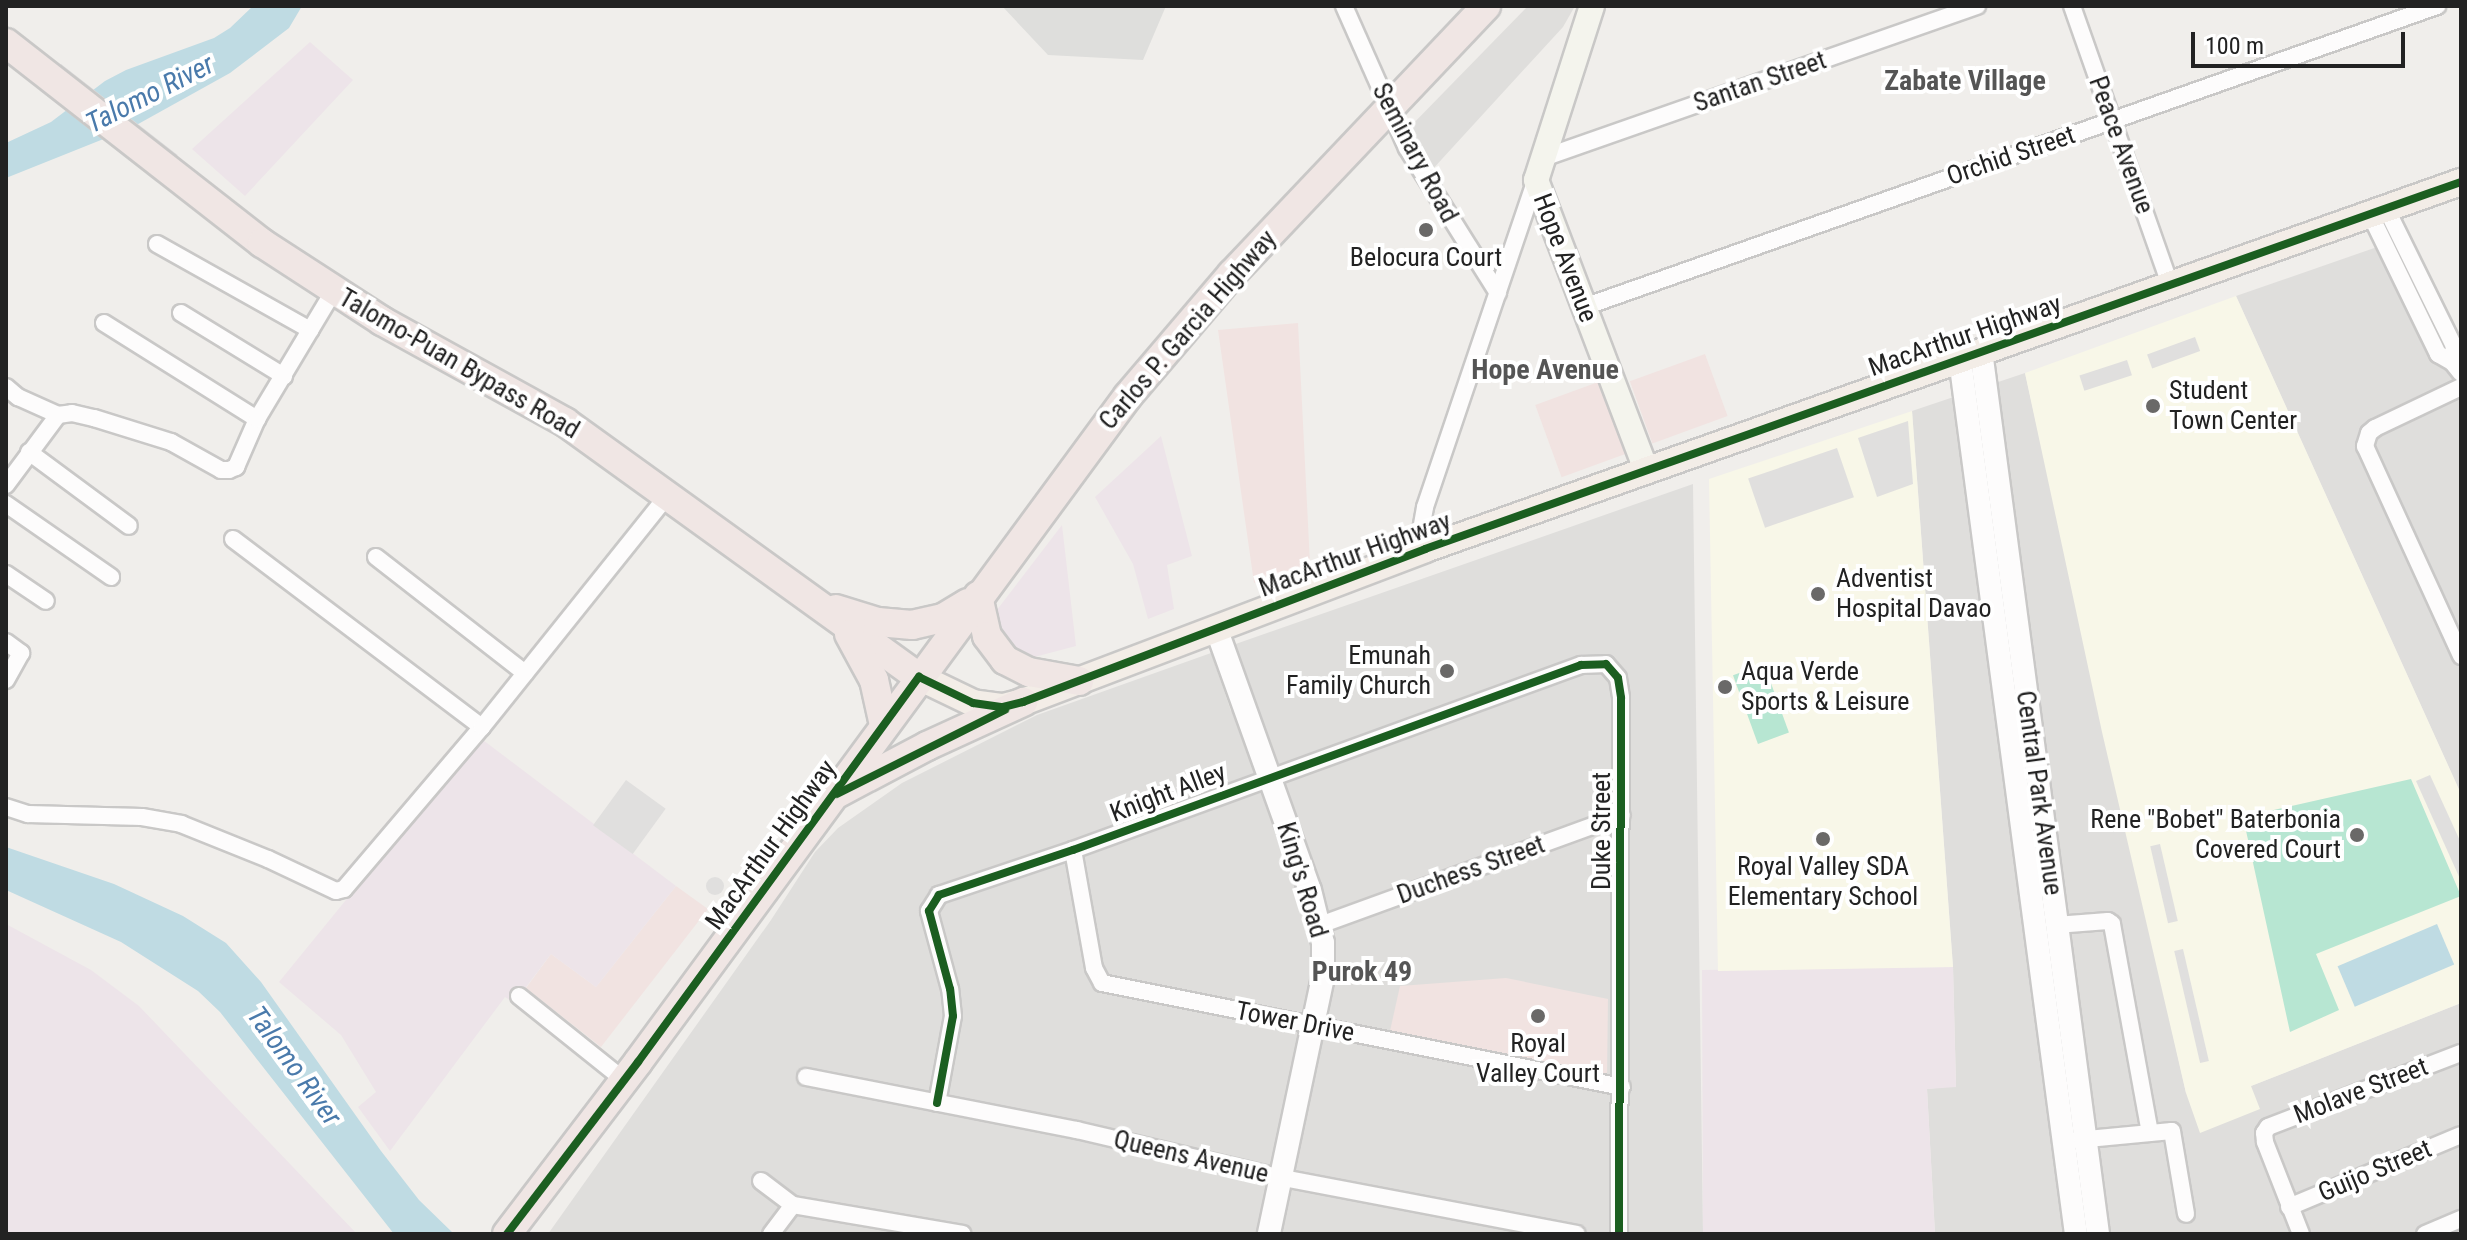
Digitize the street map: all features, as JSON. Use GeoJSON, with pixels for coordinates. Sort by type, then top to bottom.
{"type":"FeatureCollection","features":[{"type":"Feature","properties":{"kind":"highway","name":"Carlos P. Garcia Highway"},"geometry":{"type":"LineString","coordinates":[[919,677],[1162,353],[1486,6]]}},
{"type":"Feature","properties":{"kind":"highway","name":"Talomo-Puan Bypass Road"},"geometry":{"type":"LineString","coordinates":[[6,43],[262,243],[333,292],[565,422],[919,677]]}},
{"type":"Feature","properties":{"kind":"highway"},"geometry":{"type":"LineString","coordinates":[[813,602],[878,622],[912,625],[943,618],[978,596],[987,636],[1005,660],[1029,672],[1079,681]]}},
{"type":"Feature","properties":{"kind":"highway"},"geometry":{"type":"LineString","coordinates":[[838,621],[871,671],[884,725]]}},
{"type":"Feature","properties":{"kind":"highway","name":"MacArthur Highway"},"geometry":{"type":"LineString","coordinates":[[507,1234],[624,1080],[919,677]]}},
{"type":"Feature","properties":{"kind":"highway"},"geometry":{"type":"LineString","coordinates":[[830,798],[927,746],[1023,702]]}},
{"type":"Feature","properties":{"kind":"main road","name":"Hope Avenue"},"geometry":{"type":"LineString","coordinates":[[1592,6],[1540,169],[1584,307],[1646,470]]}},
{"type":"Feature","properties":{"kind":"main road","name":"MacArthur Highway"},"geometry":{"type":"LineString","coordinates":[[919,677],[954,697],[980,705],[1003,707],[1023,702],[1425,549],[2461,182]]}},
{"type":"Feature","properties":{"kind":"street","name":"Seminary Road"},"geometry":{"type":"LineString","coordinates":[[1344,6],[1387,109],[1437,201],[1498,293]]}},
{"type":"Feature","properties":{"kind":"street","name":"Santan Street"},"geometry":{"type":"LineString","coordinates":[[1540,169],[1977,6]]}},
{"type":"Feature","properties":{"kind":"street","name":"Peace Avenue"},"geometry":{"type":"LineString","coordinates":[[2072,6],[2170,284]]}},
{"type":"Feature","properties":{"kind":"street","name":"Orchid Street"},"geometry":{"type":"LineString","coordinates":[[1584,307],[2437,6]]}},
{"type":"Feature","properties":{"kind":"street","name":"Hope Avenue"},"geometry":{"type":"LineString","coordinates":[[1425,549],[1421,530],[1425,507],[1540,169]]}},
{"type":"Feature","properties":{"kind":"street"},"geometry":{"type":"LineString","coordinates":[[2378,211],[2454,346],[2457,367]]}},
{"type":"Feature","properties":{"kind":"street"},"geometry":{"type":"LineString","coordinates":[[157,244],[310,330]]}},
{"type":"Feature","properties":{"kind":"street"},"geometry":{"type":"LineString","coordinates":[[6,387],[18,397],[58,415],[72,413],[94,418],[171,442],[221,470],[236,467],[257,419],[333,292]]}},
{"type":"Feature","properties":{"kind":"street"},"geometry":{"type":"LineString","coordinates":[[181,313],[284,376]]}},
{"type":"Feature","properties":{"kind":"street"},"geometry":{"type":"LineString","coordinates":[[104,323],[257,419]]}},
{"type":"Feature","properties":{"kind":"street","name":"Central Park Avenue"},"geometry":{"type":"LineString","coordinates":[[1970,355],[2074,1140],[2098,1234]]}},
{"type":"Feature","properties":{"kind":"street"},"geometry":{"type":"LineString","coordinates":[[2461,387],[2375,428],[2369,433],[2365,446],[2461,656]]}},
{"type":"Feature","properties":{"kind":"street"},"geometry":{"type":"LineString","coordinates":[[6,485],[58,415]]}},
{"type":"Feature","properties":{"kind":"street"},"geometry":{"type":"LineString","coordinates":[[29,452],[129,526]]}},
{"type":"Feature","properties":{"kind":"street"},"geometry":{"type":"LineString","coordinates":[[6,807],[28,814],[142,817],[181,824],[336,891],[344,889],[357,879],[482,727],[667,496]]}},
{"type":"Feature","properties":{"kind":"street"},"geometry":{"type":"LineString","coordinates":[[6,504],[111,577]]}},
{"type":"Feature","properties":{"kind":"street"},"geometry":{"type":"LineString","coordinates":[[233,539],[482,727]]}},
{"type":"Feature","properties":{"kind":"street"},"geometry":{"type":"LineString","coordinates":[[376,557],[525,673]]}},
{"type":"Feature","properties":{"kind":"street"},"geometry":{"type":"LineString","coordinates":[[6,574],[46,601]]}},
{"type":"Feature","properties":{"kind":"street","name":"King's Road"},"geometry":{"type":"LineString","coordinates":[[1216,628],[1320,925],[1323,977],[1278,1177],[1269,1234]]}},
{"type":"Feature","properties":{"kind":"street"},"geometry":{"type":"LineString","coordinates":[[6,642],[21,653],[6,680]]}},
{"type":"Feature","properties":{"kind":"street","name":"Knight Alley"},"geometry":{"type":"LineString","coordinates":[[937,1103],[952,1003],[930,917],[930,905],[945,891],[1073,850],[1269,776],[1581,665],[1595,663],[1613,669]]}},
{"type":"Feature","properties":{"kind":"street","name":"Duke Street"},"geometry":{"type":"LineString","coordinates":[[1613,669],[1621,687],[1622,1087],[1619,1234]]}},
{"type":"Feature","properties":{"kind":"street","name":"Central Park Avenue"},"geometry":{"type":"LineString","coordinates":[[2019,725],[2056,925],[2074,1140],[2076,1234]]}},
{"type":"Feature","properties":{"kind":"street","name":"Duchess Street"},"geometry":{"type":"LineString","coordinates":[[1320,925],[1622,815]]}},
{"type":"Feature","properties":{"kind":"street","name":"Tower Drive"},"geometry":{"type":"LineString","coordinates":[[1073,850],[1094,968],[1102,983],[1622,1087]]}},
{"type":"Feature","properties":{"kind":"street"},"geometry":{"type":"LineString","coordinates":[[2056,925],[2108,921],[2112,924],[2150,1133]]}},
{"type":"Feature","properties":{"kind":"street"},"geometry":{"type":"LineString","coordinates":[[519,996],[624,1080]]}},
{"type":"Feature","properties":{"kind":"street","name":"Molave Street"},"geometry":{"type":"LineString","coordinates":[[2289,1207],[2264,1133],[2271,1126],[2461,1053]]}},
{"type":"Feature","properties":{"kind":"street","name":"Queens Avenue"},"geometry":{"type":"LineString","coordinates":[[806,1077],[1077,1130],[1278,1177],[1536,1230],[1577,1234]]}},
{"type":"Feature","properties":{"kind":"street"},"geometry":{"type":"LineString","coordinates":[[2074,1140],[2172,1131],[2186,1214]]}},
{"type":"Feature","properties":{"kind":"street","name":"Guijo Street"},"geometry":{"type":"LineString","coordinates":[[2289,1207],[2461,1135]]}},
{"type":"Feature","properties":{"kind":"street"},"geometry":{"type":"LineString","coordinates":[[761,1181],[793,1205],[963,1234]]}},
{"type":"Feature","properties":{"kind":"street"},"geometry":{"type":"LineString","coordinates":[[771,1234],[793,1205]]}},
{"type":"Feature","properties":{"kind":"street"},"geometry":{"type":"LineString","coordinates":[[2289,1207],[2301,1234]]}},
{"type":"Feature","properties":{"kind":"street"},"geometry":{"type":"LineString","coordinates":[[2425,1234],[2461,1219]]}},
{"type":"Feature","properties":{"kind":"shaded area"},"geometry":{"type":"Polygon","coordinates":[[[1002,6],[1166,6],[1143,60],[1048,55],[1002,6]]]}},
{"type":"Feature","properties":{"kind":"shaded area"},"geometry":{"type":"Polygon","coordinates":[[[1528,6],[1575,6],[1563,27],[1431,171],[1406,131],[1528,6]]]}},
{"type":"Feature","properties":{"kind":"shaded area"},"geometry":{"type":"Polygon","coordinates":[[[310,42],[353,80],[245,196],[192,149],[310,42]]]}},
{"type":"Feature","properties":{"kind":"shaded area"},"geometry":{"type":"Polygon","coordinates":[[[2406,237],[2461,347],[2461,794],[2236,296],[2406,237]]]}},
{"type":"Feature","properties":{"kind":"shaded area"},"geometry":{"type":"Polygon","coordinates":[[[2236,296],[2461,794],[2461,1003],[2251,1086],[2260,1109],[2200,1133],[2186,1093],[2102,732],[2025,373],[2236,296]]]}},
{"type":"Feature","properties":{"kind":"shaded area"},"geometry":{"type":"Polygon","coordinates":[[[1298,323],[1310,564],[1254,583],[1218,330],[1298,323]]]}},
{"type":"Feature","properties":{"kind":"shaded area"},"geometry":{"type":"Polygon","coordinates":[[[2195,337],[2200,351],[2152,369],[2147,354],[2195,337]]]}},
{"type":"Feature","properties":{"kind":"shaded area"},"geometry":{"type":"Polygon","coordinates":[[[1705,354],[1728,416],[1652,443],[1630,381],[1705,354]]]}},
{"type":"Feature","properties":{"kind":"shaded area"},"geometry":{"type":"Polygon","coordinates":[[[2127,360],[2132,375],[2084,391],[2079,375],[2127,360]]]}},
{"type":"Feature","properties":{"kind":"shaded area"},"geometry":{"type":"Polygon","coordinates":[[[2025,373],[2186,1093],[2251,1086],[2461,1003],[2461,1234],[1935,1234],[1927,1089],[1956,1086],[1953,967],[1912,411],[2025,373]]]}},
{"type":"Feature","properties":{"kind":"shaded area"},"geometry":{"type":"Polygon","coordinates":[[[1601,381],[1627,453],[1562,477],[1535,405],[1601,381]]]}},
{"type":"Feature","properties":{"kind":"shaded area"},"geometry":{"type":"Polygon","coordinates":[[[1912,411],[1953,967],[1718,971],[1709,479],[1912,411]]]}},
{"type":"Feature","properties":{"kind":"shaded area"},"geometry":{"type":"Polygon","coordinates":[[[1908,421],[1913,484],[1877,497],[1858,438],[1908,421]]]}},
{"type":"Feature","properties":{"kind":"shaded area"},"geometry":{"type":"Polygon","coordinates":[[[1161,436],[1192,556],[1167,565],[1174,609],[1148,619],[1133,564],[1095,497],[1161,436]]]}},
{"type":"Feature","properties":{"kind":"shaded area"},"geometry":{"type":"Polygon","coordinates":[[[1837,448],[1854,497],[1765,528],[1748,479],[1837,448]]]}},
{"type":"Feature","properties":{"kind":"shaded area"},"geometry":{"type":"Polygon","coordinates":[[[1693,484],[1703,1234],[548,1234],[771,920],[815,852],[838,828],[902,783],[1037,715],[1211,653],[1231,711],[1249,705],[1230,646],[1693,484]]]}},
{"type":"Feature","properties":{"kind":"shaded area"},"geometry":{"type":"Polygon","coordinates":[[[1062,525],[1076,646],[1023,660],[1006,648],[993,615],[1062,525]]]}},
{"type":"Feature","properties":{"kind":"shaded area"},"geometry":{"type":"Polygon","coordinates":[[[479,737],[676,886],[596,987],[551,954],[514,1003],[505,997],[390,1151],[358,1107],[376,1092],[341,1035],[279,982],[479,737]]]}},
{"type":"Feature","properties":{"kind":"shaded area"},"geometry":{"type":"Polygon","coordinates":[[[2430,775],[2461,843],[2461,881],[2416,781],[2430,775]]]}},
{"type":"Feature","properties":{"kind":"shaded area"},"geometry":{"type":"Polygon","coordinates":[[[626,780],[666,809],[633,854],[593,825],[626,780]]]}},
{"type":"Feature","properties":{"kind":"shaded area"},"geometry":{"type":"Polygon","coordinates":[[[2160,844],[2178,921],[2168,923],[2150,846],[2160,844]]]}},
{"type":"Feature","properties":{"kind":"shaded area"},"geometry":{"type":"Polygon","coordinates":[[[715,877],[724,886],[715,895],[706,886],[715,877]]]}},
{"type":"Feature","properties":{"kind":"shaded area"},"geometry":{"type":"Polygon","coordinates":[[[676,886],[708,909],[601,1047],[526,988],[551,954],[596,987],[676,886]]]}},
{"type":"Feature","properties":{"kind":"shaded area"},"geometry":{"type":"Polygon","coordinates":[[[6,924],[91,970],[139,1006],[357,1234],[6,1234],[6,924]]]}},
{"type":"Feature","properties":{"kind":"shaded area"},"geometry":{"type":"Polygon","coordinates":[[[2183,949],[2209,1061],[2200,1063],[2174,951],[2183,949]]]}},
{"type":"Feature","properties":{"kind":"shaded area"},"geometry":{"type":"Polygon","coordinates":[[[1953,967],[1956,1087],[1927,1089],[1935,1234],[1703,1234],[1702,970],[1953,967]]]}},
{"type":"Feature","properties":{"kind":"shaded area"},"geometry":{"type":"Polygon","coordinates":[[[1506,978],[1608,999],[1607,1075],[1390,1031],[1400,986],[1506,978]]]}},
{"type":"Feature","properties":{"kind":"green space"},"geometry":{"type":"Polygon","coordinates":[[[1764,664],[1789,733],[1758,744],[1733,675],[1764,664]]]}},
{"type":"Feature","properties":{"kind":"green space"},"geometry":{"type":"Polygon","coordinates":[[[2411,779],[2461,896],[2316,954],[2339,1010],[2290,1032],[2243,817],[2411,779]]]}},
{"type":"Feature","properties":{"kind":"water","name":"Talomo River"},"geometry":{"type":"Polygon","coordinates":[[[253,6],[302,6],[289,28],[230,73],[131,128],[6,178],[6,143],[51,122],[105,81],[126,70],[214,38],[230,28],[253,6]]]}},
{"type":"Feature","properties":{"kind":"water","name":"Talomo River"},"geometry":{"type":"Polygon","coordinates":[[[6,847],[114,884],[183,916],[226,943],[261,982],[419,1200],[454,1234],[394,1234],[220,1012],[198,991],[121,942],[6,890],[6,847]]]}},
{"type":"Feature","properties":{"kind":"water"},"geometry":{"type":"Polygon","coordinates":[[[2437,924],[2454,965],[2355,1007],[2338,966],[2437,924]]]}},
{"type":"Feature","properties":{"kind":"pier"},"geometry":{"type":"Polygon","coordinates":[[[61,64],[178,155],[157,182],[40,91],[61,64]]]}},
{"type":"Feature","properties":{"kind":"cycle path"},"geometry":{"type":"LineString","coordinates":[[507,1234],[638,1062],[919,677],[973,703],[1003,707],[1023,702],[1425,549],[2461,182]]}},
{"type":"Feature","properties":{"kind":"cycle path"},"geometry":{"type":"LineString","coordinates":[[937,1103],[953,1016],[950,989],[929,911],[939,895],[1073,850],[1581,665],[1606,664],[1618,678],[1621,698],[1619,1234]]}},
{"type":"Feature","properties":{"kind":"cycle path"},"geometry":{"type":"LineString","coordinates":[[837,794],[1005,710]]}},
{"type":"Feature","properties":{"kind":"place","name":"Belocura Court"},"geometry":{"type":"Point","coordinates":[1426,230]}},
{"type":"Feature","properties":{"kind":"place","name":"Student Town Center"},"geometry":{"type":"Point","coordinates":[2153,406]}},
{"type":"Feature","properties":{"kind":"place","name":"Adventist Hospital Davao"},"geometry":{"type":"Point","coordinates":[1818,594]}},
{"type":"Feature","properties":{"kind":"place","name":"Emunah Family Church"},"geometry":{"type":"Point","coordinates":[1447,671]}},
{"type":"Feature","properties":{"kind":"place","name":"Aqua Verde Sports & Leisure"},"geometry":{"type":"Point","coordinates":[1725,687]}},
{"type":"Feature","properties":{"kind":"place","name":"Rene \"Bobet\" Baterbonia Covered Court"},"geometry":{"type":"Point","coordinates":[2357,835]}},
{"type":"Feature","properties":{"kind":"place","name":"Royal Valley SDA Elementary School"},"geometry":{"type":"Point","coordinates":[1823,839]}},
{"type":"Feature","properties":{"kind":"place","name":"Royal Valley Court"},"geometry":{"type":"Point","coordinates":[1538,1016]}},
{"type":"Feature","properties":{"kind":"district","name":"Zabate Village"},"geometry":{"type":"Point","coordinates":[1965,81]}},
{"type":"Feature","properties":{"kind":"district","name":"Hope Avenue"},"geometry":{"type":"Point","coordinates":[1545,370]}},
{"type":"Feature","properties":{"kind":"district","name":"Purok 49"},"geometry":{"type":"Point","coordinates":[1362,972]}}]}
